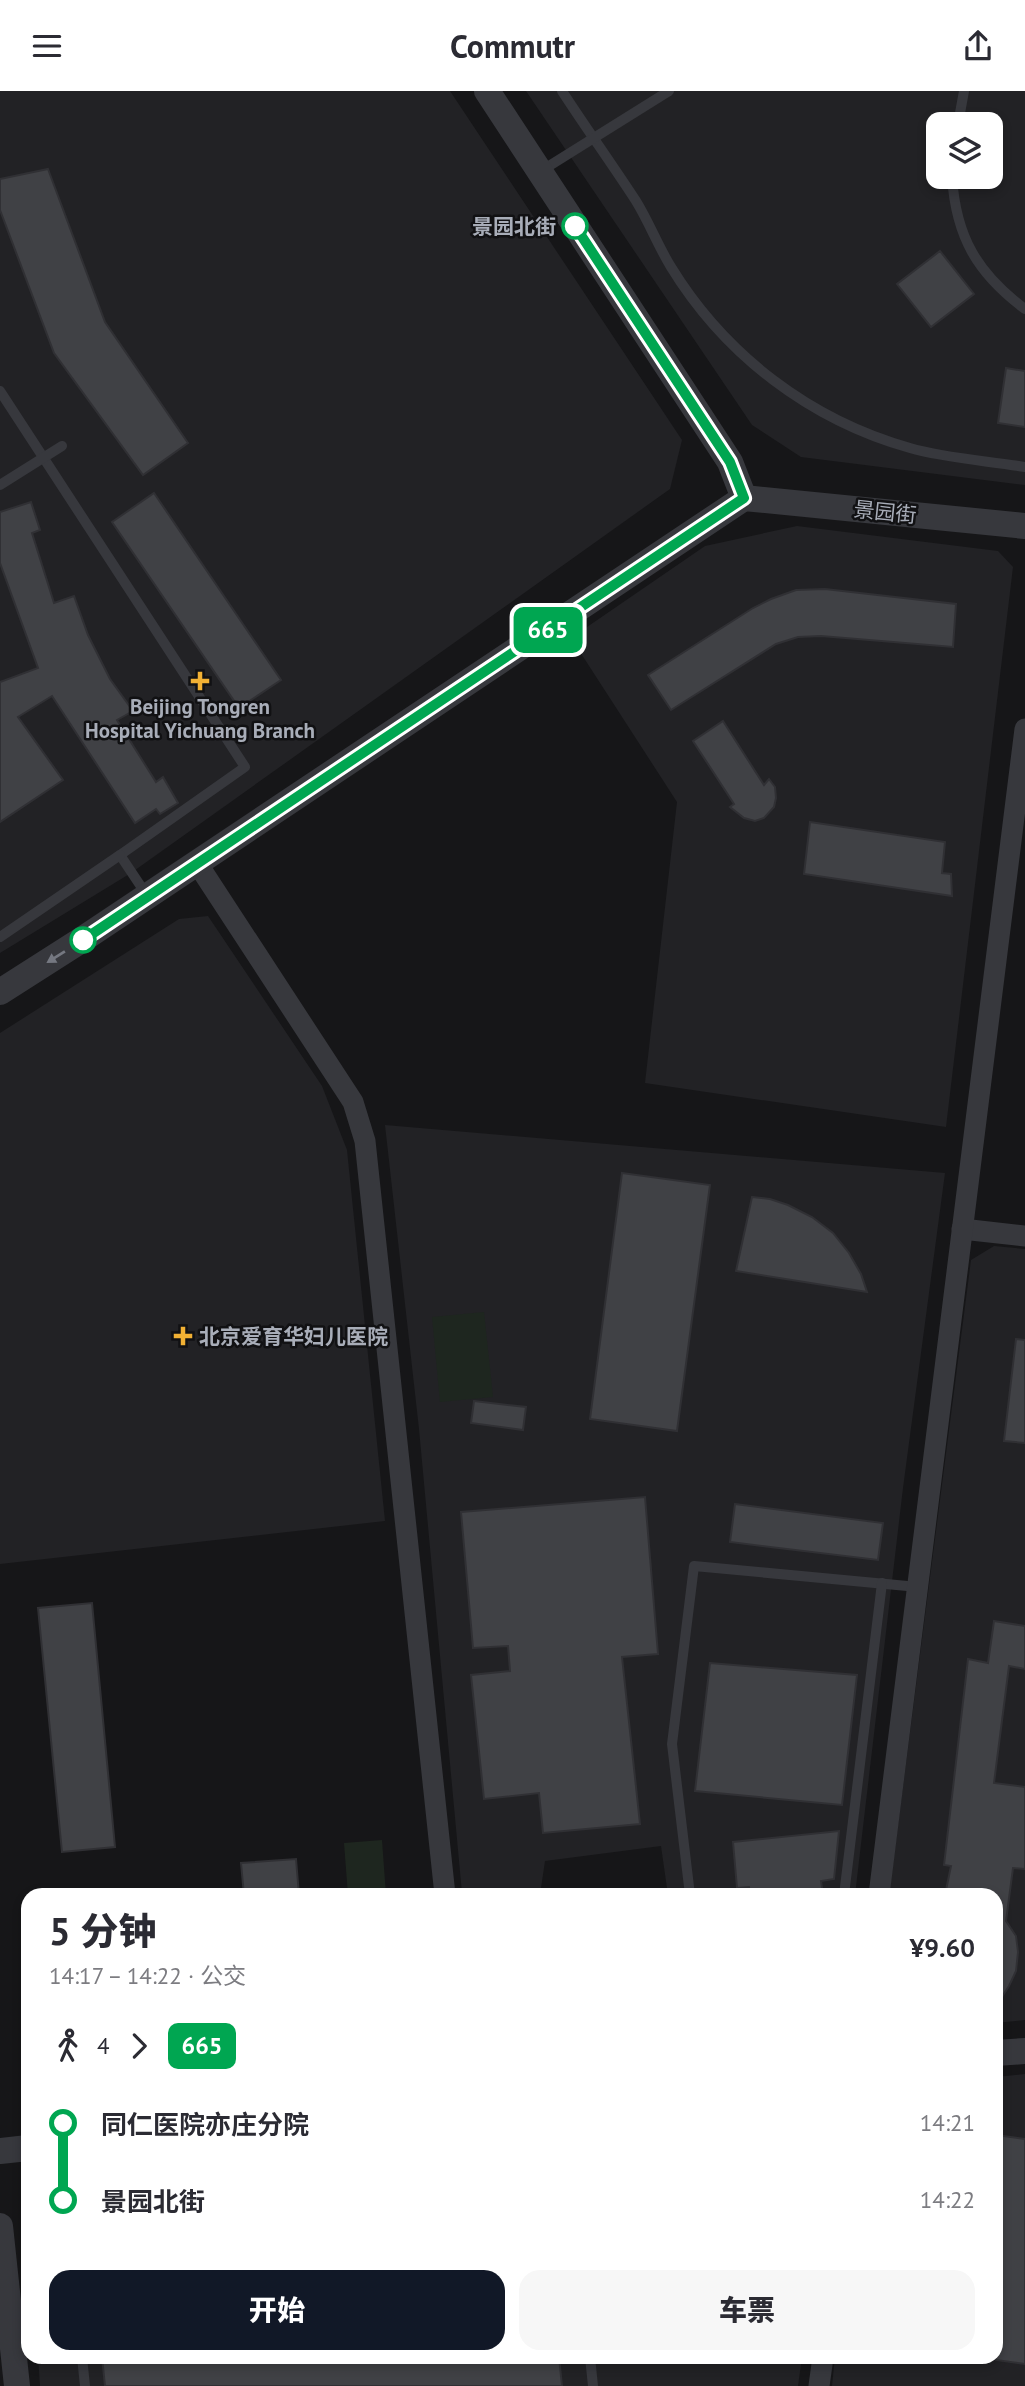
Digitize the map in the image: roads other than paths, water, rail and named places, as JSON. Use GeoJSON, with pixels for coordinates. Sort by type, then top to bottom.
{"type":"FeatureCollection","features":[{"type":"Feature","properties":{"kind":"street"},"geometry":{"type":"LineString","coordinates":[[0,992],[148,897],[744,498],[730,462],[487,91]]}},
{"type":"Feature","properties":{"kind":"street","name":"景园街"},"geometry":{"type":"LineString","coordinates":[[744,498],[1025,526]]}},
{"type":"Feature","properties":{"kind":"street"},"geometry":{"type":"LineString","coordinates":[[880,1888],[1025,729]]}},
{"type":"Feature","properties":{"kind":"street"},"geometry":{"type":"LineString","coordinates":[[197,863],[353,1102],[365,1141],[444,1888]]}},
{"type":"Feature","properties":{"kind":"street"},"geometry":{"type":"LineString","coordinates":[[962,1229],[1025,1236]]}},
{"type":"Feature","properties":{"kind":"street"},"geometry":{"type":"LineString","coordinates":[[1003,2053],[1025,2051]]}},
{"type":"Feature","properties":{"kind":"street"},"geometry":{"type":"LineString","coordinates":[[0,2151],[21,2149]]}},
{"type":"Feature","properties":{"kind":"street"},"geometry":{"type":"LineString","coordinates":[[0,2226],[17,2386]]}},
{"type":"Feature","properties":{"kind":"street"},"geometry":{"type":"LineString","coordinates":[[819,2386],[821,2364]]}},
{"type":"Feature","properties":{"kind":"lane"},"geometry":{"type":"LineString","coordinates":[[562,91],[637,203],[671,267],[712,323],[751,363],[792,395],[849,426],[911,449],[1025,467]]}},
{"type":"Feature","properties":{"kind":"lane"},"geometry":{"type":"LineString","coordinates":[[540,172],[669,91]]}},
{"type":"Feature","properties":{"kind":"lane"},"geometry":{"type":"LineString","coordinates":[[960,112],[964,91]]}},
{"type":"Feature","properties":{"kind":"lane"},"geometry":{"type":"LineString","coordinates":[[953,189],[964,239],[986,276],[1025,310]]}},
{"type":"Feature","properties":{"kind":"lane"},"geometry":{"type":"LineString","coordinates":[[0,391],[245,767],[0,937]]}},
{"type":"Feature","properties":{"kind":"lane"},"geometry":{"type":"LineString","coordinates":[[0,485],[62,446]]}},
{"type":"Feature","properties":{"kind":"lane"},"geometry":{"type":"LineString","coordinates":[[120,855],[148,897]]}},
{"type":"Feature","properties":{"kind":"lane"},"geometry":{"type":"LineString","coordinates":[[689,1888],[672,1744],[694,1566],[918,1587]]}},
{"type":"Feature","properties":{"kind":"lane"},"geometry":{"type":"LineString","coordinates":[[845,1888],[882,1583]]}},
{"type":"Feature","properties":{"kind":"lane"},"geometry":{"type":"LineString","coordinates":[[83,2364],[85,2386]]}},
{"type":"Feature","properties":{"kind":"lane"},"geometry":{"type":"LineString","coordinates":[[591,2364],[593,2386]]}},
{"type":"Feature","properties":{"kind":"place","name":"景园北街"},"geometry":{"type":"Point","coordinates":[575,226]}},
{"type":"Feature","properties":{"kind":"place","name":"Beijing Tongren Hospital Yichuang Branch"},"geometry":{"type":"Point","coordinates":[200,681]}},
{"type":"Feature","properties":{"kind":"place","name":"北京爱育华妇儿医院"},"geometry":{"type":"Point","coordinates":[183,1336]}}]}
